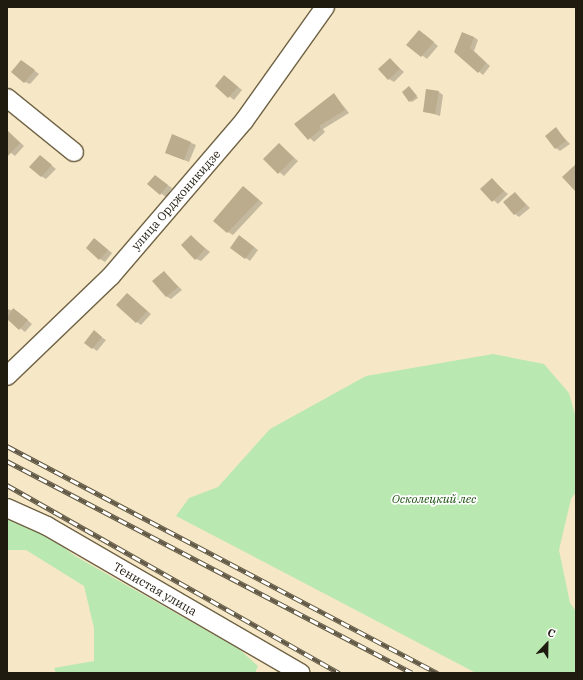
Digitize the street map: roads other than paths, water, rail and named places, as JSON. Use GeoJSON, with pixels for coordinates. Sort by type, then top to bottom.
{"type":"FeatureCollection","features":[{"type":"Feature","properties":{"kind":"street","name":"улица Орджоникидзе"},"geometry":{"type":"LineString","coordinates":[[7,376],[121,264],[244,121],[325,7]]}},
{"type":"Feature","properties":{"kind":"street"},"geometry":{"type":"LineString","coordinates":[[7,98],[74,152]]}},
{"type":"Feature","properties":{"kind":"street","name":"Тенистая улица"},"geometry":{"type":"LineString","coordinates":[[7,508],[47,526],[301,673]]}},
{"type":"Feature","properties":{"kind":"railway"},"geometry":{"type":"LineString","coordinates":[[7,446],[438,673]]}},
{"type":"Feature","properties":{"kind":"railway"},"geometry":{"type":"LineString","coordinates":[[7,461],[412,673]]}},
{"type":"Feature","properties":{"kind":"railway"},"geometry":{"type":"LineString","coordinates":[[7,485],[339,673]]}},
{"type":"Feature","properties":{"kind":"park label","name":"Осколецкий лес"},"geometry":{"type":"Point","coordinates":[434,499]}}]}
